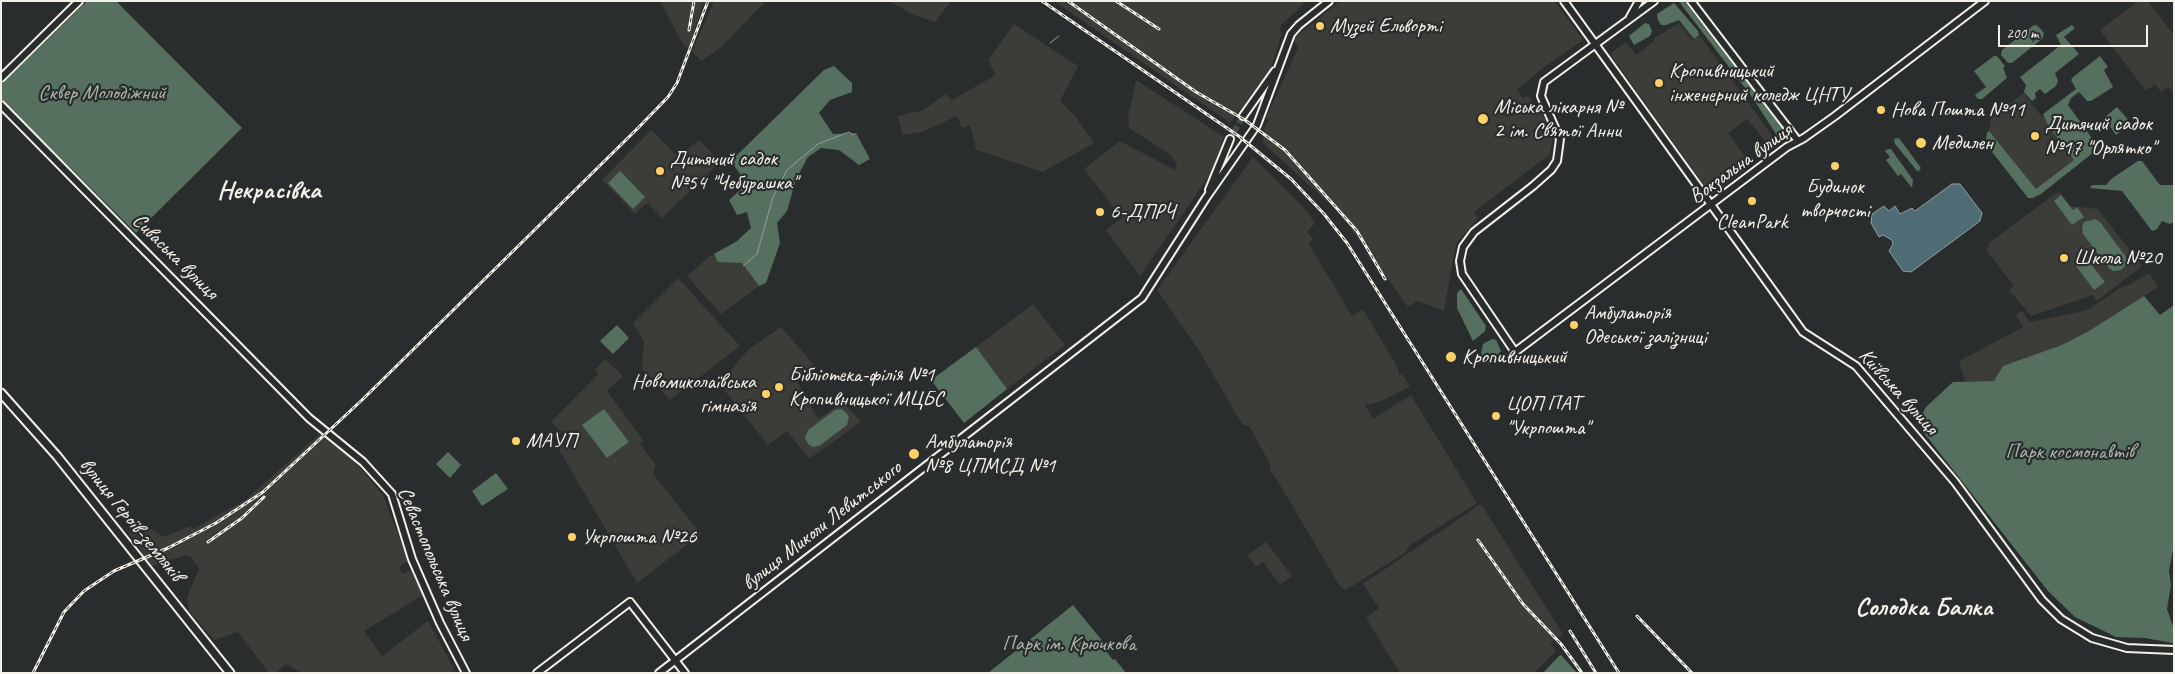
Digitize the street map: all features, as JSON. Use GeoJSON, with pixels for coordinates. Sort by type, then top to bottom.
{"type":"FeatureCollection","features":[{"type":"Feature","properties":{"kind":"main road","name":"вулиця Героїв-земляків"},"geometry":{"type":"LineString","coordinates":[[1,393],[57,456],[230,673]]}},
{"type":"Feature","properties":{"kind":"street"},"geometry":{"type":"LineString","coordinates":[[1,78],[79,1]]}},
{"type":"Feature","properties":{"kind":"street"},"geometry":{"type":"LineString","coordinates":[[1206,198],[1257,126],[1295,29],[1329,1]]}},
{"type":"Feature","properties":{"kind":"street","name":"Київська вулиця"},"geometry":{"type":"LineString","coordinates":[[1564,1],[1803,332],[1856,366],[1955,482],[2027,582],[2050,608],[2076,629],[2092,638],[2127,648],[2171,650]]}},
{"type":"Feature","properties":{"kind":"street"},"geometry":{"type":"LineString","coordinates":[[1625,23],[1637,8],[1639,1]]}},
{"type":"Feature","properties":{"kind":"street"},"geometry":{"type":"LineString","coordinates":[[1595,45],[1654,1]]}},
{"type":"Feature","properties":{"kind":"street"},"geometry":{"type":"LineString","coordinates":[[1691,1],[1798,141]]}},
{"type":"Feature","properties":{"kind":"street","name":"Вокзальна вулиця"},"geometry":{"type":"LineString","coordinates":[[1595,45],[1544,82],[1541,91],[1543,101],[1560,139],[1557,161],[1551,170],[1533,186],[1471,235],[1461,252],[1460,266],[1462,274],[1515,352],[1985,1]]}},
{"type":"Feature","properties":{"kind":"street"},"geometry":{"type":"LineString","coordinates":[[1243,116],[1280,64]]}},
{"type":"Feature","properties":{"kind":"street","name":"Сиваська вулиця"},"geometry":{"type":"LineString","coordinates":[[1,105],[309,418],[326,432]]}},
{"type":"Feature","properties":{"kind":"street"},"geometry":{"type":"LineString","coordinates":[[1206,198],[1230,139]]}},
{"type":"Feature","properties":{"kind":"street","name":"вулиця Миколи Левитського"},"geometry":{"type":"LineString","coordinates":[[659,673],[1123,314],[1146,294],[1206,198]]}},
{"type":"Feature","properties":{"kind":"street","name":"Севастопольська вулиця"},"geometry":{"type":"LineString","coordinates":[[326,432],[363,462],[392,494],[412,559],[440,623],[466,673]]}},
{"type":"Feature","properties":{"kind":"street"},"geometry":{"type":"LineString","coordinates":[[537,673],[630,602],[685,673]]}},
{"type":"Feature","properties":{"kind":"shaded area"},"geometry":{"type":"Polygon","coordinates":[[[660,1],[704,1],[689,48],[684,46],[660,1]]]}},
{"type":"Feature","properties":{"kind":"shaded area"},"geometry":{"type":"Polygon","coordinates":[[[714,1],[766,1],[721,47],[702,61],[692,52],[714,1]]]}},
{"type":"Feature","properties":{"kind":"shaded area"},"geometry":{"type":"Polygon","coordinates":[[[889,1],[951,1],[935,22],[914,15],[889,1]]]}},
{"type":"Feature","properties":{"kind":"shaded area"},"geometry":{"type":"Polygon","coordinates":[[[1054,1],[1307,1],[1281,25],[1282,33],[1271,68],[1230,123],[1054,1]]]}},
{"type":"Feature","properties":{"kind":"shaded area"},"geometry":{"type":"Polygon","coordinates":[[[1340,1],[1555,1],[1583,40],[1540,70],[1517,90],[1523,98],[1528,95],[1554,131],[1550,154],[1474,212],[1478,218],[1456,244],[1444,311],[1417,301],[1408,307],[1337,211],[1262,142],[1266,132],[1263,130],[1269,120],[1266,118],[1298,48],[1293,39],[1340,1]]]}},
{"type":"Feature","properties":{"kind":"shaded area"},"geometry":{"type":"Polygon","coordinates":[[[2138,1],[2148,1],[2174,35],[2174,90],[2172,92],[2168,87],[2161,92],[2155,84],[2146,91],[2100,30],[2138,1]]]}},
{"type":"Feature","properties":{"kind":"shaded area"},"geometry":{"type":"Polygon","coordinates":[[[1679,23],[1692,40],[1700,36],[1777,142],[1770,147],[1747,119],[1728,133],[1751,165],[1711,195],[1610,54],[1626,42],[1636,55],[1654,41],[1653,39],[1679,23]]]}},
{"type":"Feature","properties":{"kind":"shaded area"},"geometry":{"type":"Polygon","coordinates":[[[1014,24],[1078,66],[1060,101],[1075,116],[1094,143],[1043,172],[976,150],[970,125],[962,128],[957,116],[922,132],[902,135],[898,116],[924,110],[945,94],[952,100],[996,75],[988,60],[1014,24]]]}},
{"type":"Feature","properties":{"kind":"shaded area"},"geometry":{"type":"Polygon","coordinates":[[[1136,80],[1224,137],[1211,173],[1140,276],[1106,230],[1122,218],[1084,169],[1120,141],[1175,170],[1177,164],[1171,155],[1129,128],[1128,117],[1136,80]]]}},
{"type":"Feature","properties":{"kind":"shaded area","name":"Дитячий садок №17 \"Орлятко\""},"geometry":{"type":"Polygon","coordinates":[[[2024,93],[2042,117],[2055,108],[2088,150],[2036,189],[1989,131],[1991,118],[2024,93]]]}},
{"type":"Feature","properties":{"kind":"shaded area","name":"Дитячий садок №54 \"Чебурашка\""},"geometry":{"type":"Polygon","coordinates":[[[651,130],[678,157],[699,140],[720,162],[662,218],[647,203],[635,214],[602,180],[651,130]]]}},
{"type":"Feature","properties":{"kind":"shaded area"},"geometry":{"type":"Polygon","coordinates":[[[1253,157],[1306,210],[1315,223],[1307,232],[1313,239],[1309,244],[1352,316],[1363,309],[1399,370],[1400,375],[1402,374],[1410,387],[1379,402],[1365,405],[1373,419],[1411,395],[1477,503],[1410,545],[1406,552],[1346,590],[1341,588],[1271,472],[1269,468],[1271,466],[1250,427],[1242,424],[1200,352],[1157,290],[1253,157]]]}},
{"type":"Feature","properties":{"kind":"shaded area","name":"Школа №20"},"geometry":{"type":"Polygon","coordinates":[[[2059,191],[2070,206],[2098,209],[2142,266],[2097,301],[2093,295],[2031,316],[2009,290],[2014,286],[1987,251],[1989,243],[2059,191]]]}},
{"type":"Feature","properties":{"kind":"shaded area"},"geometry":{"type":"Polygon","coordinates":[[[711,255],[742,263],[759,286],[721,314],[687,276],[711,255]]]}},
{"type":"Feature","properties":{"kind":"shaded area"},"geometry":{"type":"Polygon","coordinates":[[[2149,273],[2158,287],[2089,331],[1994,381],[1965,381],[1959,361],[2023,327],[2016,315],[2022,311],[2030,322],[2088,310],[2120,288],[2149,273]]]}},
{"type":"Feature","properties":{"kind":"shaded area"},"geometry":{"type":"Polygon","coordinates":[[[678,278],[740,346],[670,400],[642,368],[644,341],[633,323],[678,278]]]}},
{"type":"Feature","properties":{"kind":"shaded area"},"geometry":{"type":"Polygon","coordinates":[[[1033,304],[1065,345],[1007,389],[976,347],[1033,304]]]}},
{"type":"Feature","properties":{"kind":"shaded area","name":"Новомиколаївська гімназія"},"geometry":{"type":"Polygon","coordinates":[[[781,327],[814,365],[794,376],[818,419],[843,402],[861,422],[809,459],[787,431],[768,445],[722,387],[721,381],[749,349],[781,327]]]}},
{"type":"Feature","properties":{"kind":"shaded area"},"geometry":{"type":"Polygon","coordinates":[[[605,359],[623,376],[607,391],[644,441],[640,444],[656,465],[653,474],[701,534],[637,583],[558,448],[564,434],[551,422],[598,374],[595,370],[605,359]]]}},
{"type":"Feature","properties":{"kind":"shaded area"},"geometry":{"type":"Polygon","coordinates":[[[320,434],[355,462],[383,495],[408,561],[399,567],[402,574],[411,570],[423,595],[364,631],[382,656],[428,621],[455,670],[450,673],[302,673],[286,664],[276,673],[269,673],[238,632],[214,640],[189,611],[187,597],[199,569],[191,557],[186,555],[152,566],[128,532],[139,521],[163,537],[190,526],[193,529],[245,500],[320,434]]]}},
{"type":"Feature","properties":{"kind":"shaded area"},"geometry":{"type":"Polygon","coordinates":[[[1481,504],[1563,634],[1550,643],[1556,651],[1534,673],[1400,673],[1366,618],[1379,608],[1363,584],[1481,504]]]}},
{"type":"Feature","properties":{"kind":"shaded area"},"geometry":{"type":"Polygon","coordinates":[[[1266,542],[1292,576],[1280,585],[1263,562],[1256,567],[1247,555],[1266,542]]]}},
{"type":"Feature","properties":{"kind":"green space","name":"Сквер Молодіжний"},"geometry":{"type":"Polygon","coordinates":[[[87,1],[116,1],[242,128],[136,233],[1,99],[1,85],[87,1]]]}},
{"type":"Feature","properties":{"kind":"green space"},"geometry":{"type":"Polygon","coordinates":[[[1684,1],[1786,133],[1786,137],[1780,140],[1752,97],[1680,3],[1684,1]]]}},
{"type":"Feature","properties":{"kind":"green space"},"geometry":{"type":"Polygon","coordinates":[[[1674,3],[1698,31],[1699,35],[1694,39],[1679,20],[1661,25],[1658,20],[1657,14],[1674,3]]]}},
{"type":"Feature","properties":{"kind":"green space"},"geometry":{"type":"Polygon","coordinates":[[[1645,23],[1649,24],[1652,31],[1650,36],[1634,45],[1629,36],[1645,23]]]}},
{"type":"Feature","properties":{"kind":"green space"},"geometry":{"type":"Polygon","coordinates":[[[2034,25],[2038,26],[2044,33],[2043,38],[2012,63],[2008,63],[2001,55],[2002,50],[2034,25]]]}},
{"type":"Feature","properties":{"kind":"green space"},"geometry":{"type":"Polygon","coordinates":[[[2072,25],[2075,28],[2064,37],[2079,54],[2055,73],[2058,81],[2056,86],[2045,94],[2040,89],[2035,93],[2036,98],[2032,101],[2024,92],[2026,85],[2020,77],[2061,45],[2056,35],[2072,25]]]}},
{"type":"Feature","properties":{"kind":"green space"},"geometry":{"type":"Polygon","coordinates":[[[1994,56],[1997,56],[2005,66],[2003,68],[2007,78],[1982,99],[1978,99],[1975,95],[1986,87],[1974,71],[1994,56]]]}},
{"type":"Feature","properties":{"kind":"green space"},"geometry":{"type":"Polygon","coordinates":[[[2100,56],[2108,67],[2104,70],[2113,87],[2091,101],[2087,101],[2079,92],[2071,98],[2068,105],[2099,148],[2041,194],[2028,198],[1989,148],[1986,139],[1987,133],[1989,131],[2036,189],[2074,160],[2048,125],[2043,114],[2076,89],[2071,80],[2073,77],[2100,56]]]}},
{"type":"Feature","properties":{"kind":"green space"},"geometry":{"type":"Polygon","coordinates":[[[834,66],[852,83],[852,92],[830,100],[819,113],[833,134],[856,133],[870,159],[859,165],[839,150],[821,148],[808,157],[796,179],[787,211],[777,223],[780,243],[766,283],[759,286],[742,263],[718,262],[714,254],[737,241],[751,228],[747,212],[737,215],[729,200],[747,184],[731,161],[824,70],[834,66]]]}},
{"type":"Feature","properties":{"kind":"green space"},"geometry":{"type":"Polygon","coordinates":[[[2117,107],[2131,123],[2116,135],[2104,118],[2117,107]]]}},
{"type":"Feature","properties":{"kind":"green space"},"geometry":{"type":"Polygon","coordinates":[[[1899,138],[1921,168],[1918,172],[1895,144],[1894,139],[1899,138]]]}},
{"type":"Feature","properties":{"kind":"green space"},"geometry":{"type":"Polygon","coordinates":[[[1891,149],[1913,180],[1912,188],[1901,174],[1898,176],[1886,160],[1890,157],[1885,151],[1891,149]]]}},
{"type":"Feature","properties":{"kind":"green space"},"geometry":{"type":"Polygon","coordinates":[[[2138,161],[2142,161],[2160,185],[2174,185],[2174,222],[2170,224],[2162,221],[2157,229],[2152,231],[2122,191],[2090,188],[2092,185],[2106,185],[2111,179],[2138,161]]]}},
{"type":"Feature","properties":{"kind":"green space"},"geometry":{"type":"Polygon","coordinates":[[[620,171],[645,197],[633,209],[608,183],[620,171]]]}},
{"type":"Feature","properties":{"kind":"green space"},"geometry":{"type":"Polygon","coordinates":[[[2061,195],[2073,210],[2077,207],[2084,217],[2072,225],[2054,201],[2061,195]]]}},
{"type":"Feature","properties":{"kind":"green space"},"geometry":{"type":"Polygon","coordinates":[[[2095,219],[2100,222],[2126,257],[2126,265],[2121,270],[2113,271],[2109,268],[2083,234],[2082,227],[2084,222],[2095,219]]]}},
{"type":"Feature","properties":{"kind":"green space"},"geometry":{"type":"Polygon","coordinates":[[[2086,258],[2105,282],[2094,290],[2076,266],[2086,258]]]}},
{"type":"Feature","properties":{"kind":"green space"},"geometry":{"type":"Polygon","coordinates":[[[1461,289],[1486,326],[1485,331],[1473,341],[1457,308],[1457,293],[1461,289]]]}},
{"type":"Feature","properties":{"kind":"green space","name":"Парк космонавтів"},"geometry":{"type":"Polygon","coordinates":[[[2144,296],[2160,315],[2174,305],[2174,544],[2169,571],[2171,585],[2167,609],[2174,629],[2173,643],[2145,638],[2116,637],[2075,617],[2048,591],[1921,429],[1919,420],[1926,407],[1953,382],[1994,381],[2003,366],[2062,345],[2089,331],[2144,296]]]}},
{"type":"Feature","properties":{"kind":"green space"},"geometry":{"type":"Polygon","coordinates":[[[617,325],[629,338],[613,354],[600,341],[617,325]]]}},
{"type":"Feature","properties":{"kind":"green space"},"geometry":{"type":"Polygon","coordinates":[[[1492,339],[1496,340],[1501,351],[1489,365],[1481,354],[1483,344],[1492,339]]]}},
{"type":"Feature","properties":{"kind":"green space"},"geometry":{"type":"Polygon","coordinates":[[[976,347],[1007,389],[964,423],[931,380],[976,347]]]}},
{"type":"Feature","properties":{"kind":"green space"},"geometry":{"type":"Polygon","coordinates":[[[604,409],[629,442],[607,458],[582,425],[604,409]]]}},
{"type":"Feature","properties":{"kind":"green space"},"geometry":{"type":"Polygon","coordinates":[[[842,409],[849,416],[847,425],[819,446],[813,447],[808,444],[805,438],[808,430],[835,410],[842,409]]]}},
{"type":"Feature","properties":{"kind":"green space"},"geometry":{"type":"Polygon","coordinates":[[[448,452],[461,465],[450,478],[436,464],[448,452]]]}},
{"type":"Feature","properties":{"kind":"green space"},"geometry":{"type":"Polygon","coordinates":[[[496,473],[508,489],[482,506],[472,491],[496,473]]]}},
{"type":"Feature","properties":{"kind":"green space","name":"Парк ім. Крючкова"},"geometry":{"type":"Polygon","coordinates":[[[1073,605],[1104,643],[1102,646],[1126,673],[988,673],[1073,605]]]}},
{"type":"Feature","properties":{"kind":"green space"},"geometry":{"type":"Polygon","coordinates":[[[1561,655],[1577,673],[1543,673],[1559,656],[1561,655]]]}},
{"type":"Feature","properties":{"kind":"water"},"geometry":{"type":"Polygon","coordinates":[[[1952,184],[1960,184],[1982,213],[1980,221],[1911,272],[1903,271],[1889,251],[1893,244],[1892,240],[1883,235],[1879,237],[1871,223],[1872,214],[1884,206],[1889,211],[1895,206],[1900,214],[1912,208],[1915,211],[1952,184]]]}},
{"type":"Feature","properties":{"kind":"waterway"},"geometry":{"type":"LineString","coordinates":[[1050,43],[1059,36]]}},
{"type":"Feature","properties":{"kind":"waterway"},"geometry":{"type":"LineString","coordinates":[[743,266],[757,254],[773,197],[787,170],[818,144],[849,132],[853,135]]}},
{"type":"Feature","properties":{"kind":"tunnel"},"geometry":{"type":"LineString","coordinates":[[1230,139],[1243,116]]}},
{"type":"Feature","properties":{"kind":"railway"},"geometry":{"type":"LineString","coordinates":[[689,30],[694,1]]}},
{"type":"Feature","properties":{"kind":"railway"},"geometry":{"type":"LineString","coordinates":[[33,673],[64,612],[84,591],[114,571],[168,548],[216,523],[263,492],[362,400],[639,127],[668,97],[677,83],[708,1]]}},
{"type":"Feature","properties":{"kind":"railway"},"geometry":{"type":"LineString","coordinates":[[1042,1],[1240,137],[1291,179],[1324,214],[1347,243],[1619,673]]}},
{"type":"Feature","properties":{"kind":"railway"},"geometry":{"type":"LineString","coordinates":[[1068,1],[1196,92],[1245,120],[1285,150],[1357,231],[1385,279]]}},
{"type":"Feature","properties":{"kind":"railway"},"geometry":{"type":"LineString","coordinates":[[1116,1],[1159,29]]}},
{"type":"Feature","properties":{"kind":"railway"},"geometry":{"type":"LineString","coordinates":[[208,542],[242,518],[264,497]]}},
{"type":"Feature","properties":{"kind":"railway"},"geometry":{"type":"LineString","coordinates":[[1478,540],[1523,604],[1561,644],[1582,673]]}},
{"type":"Feature","properties":{"kind":"railway"},"geometry":{"type":"LineString","coordinates":[[1637,616],[1692,673]]}},
{"type":"Feature","properties":{"kind":"railway"},"geometry":{"type":"LineString","coordinates":[[1570,631],[1596,673]]}},
{"type":"Feature","properties":{"kind":"place","name":"Музей Ельворті"},"geometry":{"type":"Point","coordinates":[1320,26]}},
{"type":"Feature","properties":{"kind":"place","name":"Кропивницький інженерний коледж ЦНТУ"},"geometry":{"type":"Point","coordinates":[1659,83]}},
{"type":"Feature","properties":{"kind":"place","name":"Нова Пошта №11"},"geometry":{"type":"Point","coordinates":[1881,110]}},
{"type":"Feature","properties":{"kind":"place","name":"Міська лікарня № 2 ім. Святої Анни"},"geometry":{"type":"Point","coordinates":[1483,119]}},
{"type":"Feature","properties":{"kind":"place","name":"Дитячий садок №17 \"Орлятко\""},"geometry":{"type":"Point","coordinates":[2035,136]}},
{"type":"Feature","properties":{"kind":"place","name":"Медилен"},"geometry":{"type":"Point","coordinates":[1921,143]}},
{"type":"Feature","properties":{"kind":"place","name":"Будинок творчості"},"geometry":{"type":"Point","coordinates":[1835,166]}},
{"type":"Feature","properties":{"kind":"place","name":"Дитячий садок №54 \"Чебурашка\""},"geometry":{"type":"Point","coordinates":[660,171]}},
{"type":"Feature","properties":{"kind":"place","name":"CleanPark"},"geometry":{"type":"Point","coordinates":[1752,201]}},
{"type":"Feature","properties":{"kind":"place","name":"6-ДПРЧ"},"geometry":{"type":"Point","coordinates":[1100,212]}},
{"type":"Feature","properties":{"kind":"place","name":"Школа №20"},"geometry":{"type":"Point","coordinates":[2064,258]}},
{"type":"Feature","properties":{"kind":"place","name":"Амбулаторія Одеської залізниці"},"geometry":{"type":"Point","coordinates":[1574,325]}},
{"type":"Feature","properties":{"kind":"place","name":"Кропивницький"},"geometry":{"type":"Point","coordinates":[1451,357]}},
{"type":"Feature","properties":{"kind":"place","name":"Бібліотека-філія №1 Кропивницької МЦБС"},"geometry":{"type":"Point","coordinates":[779,387]}},
{"type":"Feature","properties":{"kind":"place","name":"Новомиколаївська гімназія"},"geometry":{"type":"Point","coordinates":[766,394]}},
{"type":"Feature","properties":{"kind":"place","name":"ЦОП ПАТ \"Укрпошта\""},"geometry":{"type":"Point","coordinates":[1496,416]}},
{"type":"Feature","properties":{"kind":"place","name":"МАУП"},"geometry":{"type":"Point","coordinates":[516,441]}},
{"type":"Feature","properties":{"kind":"place","name":"Амбулаторія №8 ЦПМСД №1"},"geometry":{"type":"Point","coordinates":[914,454]}},
{"type":"Feature","properties":{"kind":"place","name":"Укрпошта №26"},"geometry":{"type":"Point","coordinates":[572,537]}},
{"type":"Feature","properties":{"kind":"district","name":"Некрасівка"},"geometry":{"type":"Point","coordinates":[269,191]}},
{"type":"Feature","properties":{"kind":"district","name":"Солодка Балка"},"geometry":{"type":"Point","coordinates":[1924,608]}}]}
